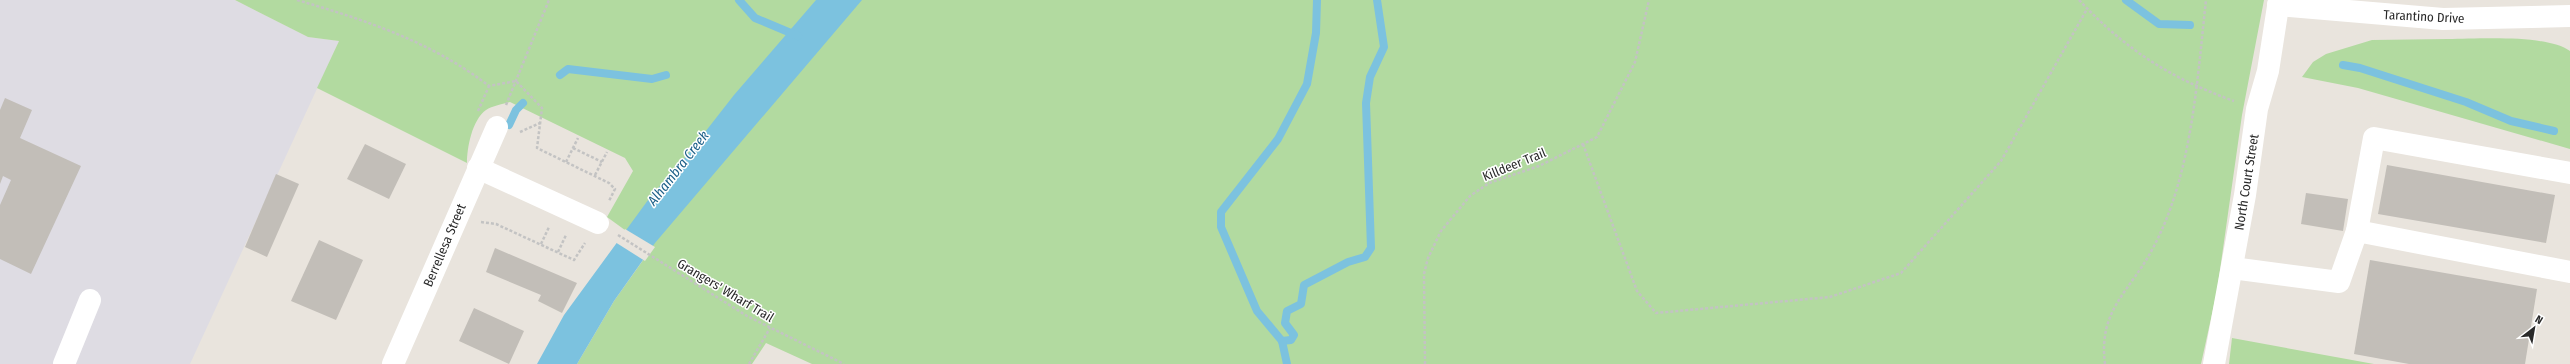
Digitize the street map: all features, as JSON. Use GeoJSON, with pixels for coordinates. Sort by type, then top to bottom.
{"type":"FeatureCollection","features":[{"type":"Feature","properties":{"kind":"street","name":"Tarantino Drive"},"geometry":{"type":"LineString","coordinates":[[2279,2],[2443,19],[2536,9],[2570,16]]}},
{"type":"Feature","properties":{"kind":"street","name":"North Court Street"},"geometry":{"type":"LineString","coordinates":[[2214,364],[2245,195],[2257,109],[2268,71],[2279,2]]}},
{"type":"Feature","properties":{"kind":"street","name":"Berrellesa Street"},"geometry":{"type":"LineString","coordinates":[[393,364],[497,127]]}},
{"type":"Feature","properties":{"kind":"street"},"geometry":{"type":"LineString","coordinates":[[2232,268],[2339,282],[2356,231],[2374,138],[2570,173]]}},
{"type":"Feature","properties":{"kind":"street"},"geometry":{"type":"LineString","coordinates":[[478,168],[606,228]]}},
{"type":"Feature","properties":{"kind":"street"},"geometry":{"type":"LineString","coordinates":[[2356,231],[2570,272]]}},
{"type":"Feature","properties":{"kind":"street"},"geometry":{"type":"LineString","coordinates":[[64,364],[90,300]]}},
{"type":"Feature","properties":{"kind":"path"},"geometry":{"type":"LineString","coordinates":[[297,0],[390,30],[436,51],[489,86],[516,81]]}},
{"type":"Feature","properties":{"kind":"path"},"geometry":{"type":"LineString","coordinates":[[497,127],[549,0]]}},
{"type":"Feature","properties":{"kind":"path","name":"Killdeer Trail"},"geometry":{"type":"LineString","coordinates":[[1425,364],[1424,274],[1428,258],[1441,231],[1470,196],[1490,183],[1539,166],[1597,137],[1635,62],[1649,0]]}},
{"type":"Feature","properties":{"kind":"path"},"geometry":{"type":"LineString","coordinates":[[2079,0],[2113,34],[2155,66],[2197,88],[2237,103]]}},
{"type":"Feature","properties":{"kind":"path"},"geometry":{"type":"LineString","coordinates":[[2105,364],[2102,344],[2111,311],[2141,269],[2173,204],[2197,88],[2206,0]]}},
{"type":"Feature","properties":{"kind":"path"},"geometry":{"type":"LineString","coordinates":[[1583,144],[1636,291],[1656,313],[1830,297],[1901,273],[1922,250],[2001,161],[2087,9]]}},
{"type":"Feature","properties":{"kind":"path"},"geometry":{"type":"LineString","coordinates":[[516,81],[542,108],[537,148]]}},
{"type":"Feature","properties":{"kind":"path"},"geometry":{"type":"LineString","coordinates":[[566,162],[578,138]]}},
{"type":"Feature","properties":{"kind":"path"},"geometry":{"type":"LineString","coordinates":[[573,148],[602,162]]}},
{"type":"Feature","properties":{"kind":"path"},"geometry":{"type":"LineString","coordinates":[[595,175],[607,152]]}},
{"type":"Feature","properties":{"kind":"path","name":"Grangers' Wharf Trail"},"geometry":{"type":"LineString","coordinates":[[606,228],[747,316],[844,364]]}},
{"type":"Feature","properties":{"kind":"path"},"geometry":{"type":"LineString","coordinates":[[749,364],[770,328]]}},
{"type":"Feature","properties":{"kind":"shaded area"},"geometry":{"type":"Polygon","coordinates":[[[0,0],[235,0],[308,37],[339,41],[190,364],[0,364],[0,0]]]}},
{"type":"Feature","properties":{"kind":"green space"},"geometry":{"type":"Polygon","coordinates":[[[235,0],[2264,0],[2242,115],[2217,291],[2201,364],[812,364],[766,343],[752,364],[577,364],[614,301],[651,249],[607,217],[633,171],[625,158],[510,102],[491,107],[486,110],[477,120],[471,135],[467,163],[317,88],[339,41],[308,37],[235,0]]]}},
{"type":"Feature","properties":{"kind":"green space"},"geometry":{"type":"Polygon","coordinates":[[[2494,38],[2545,42],[2570,51],[2570,149],[2358,88],[2302,77],[2313,62],[2326,54],[2372,40],[2494,38]]]}},
{"type":"Feature","properties":{"kind":"green space"},"geometry":{"type":"Polygon","coordinates":[[[2232,338],[2374,364],[2229,364],[2232,338]]]}},
{"type":"Feature","properties":{"kind":"water","name":"Alhambra Creek"},"geometry":{"type":"Polygon","coordinates":[[[816,0],[862,0],[655,243],[614,301],[577,364],[537,364],[564,315],[651,196],[684,159],[734,95],[816,0]]]}},
{"type":"Feature","properties":{"kind":"pier"},"geometry":{"type":"Polygon","coordinates":[[[625,229],[655,247],[645,261],[615,242],[625,229]]]}},
{"type":"Feature","properties":{"kind":"building"},"geometry":{"type":"Polygon","coordinates":[[[5,98],[32,110],[20,138],[81,166],[31,274],[0,259],[0,205],[11,180],[3,176],[0,184],[0,110],[5,98]]]}},
{"type":"Feature","properties":{"kind":"building"},"geometry":{"type":"Polygon","coordinates":[[[365,144],[406,164],[389,199],[347,179],[365,144]]]}},
{"type":"Feature","properties":{"kind":"building"},"geometry":{"type":"Polygon","coordinates":[[[2387,165],[2555,195],[2546,243],[2378,214],[2387,165]]]}},
{"type":"Feature","properties":{"kind":"building"},"geometry":{"type":"Polygon","coordinates":[[[276,174],[299,184],[267,257],[245,247],[276,174]]]}},
{"type":"Feature","properties":{"kind":"building"},"geometry":{"type":"Polygon","coordinates":[[[2306,193],[2348,199],[2343,231],[2301,224],[2306,193]]]}},
{"type":"Feature","properties":{"kind":"building"},"geometry":{"type":"Polygon","coordinates":[[[319,240],[363,260],[336,320],[291,301],[319,240]]]}},
{"type":"Feature","properties":{"kind":"building"},"geometry":{"type":"Polygon","coordinates":[[[495,248],[577,283],[562,313],[538,301],[541,295],[486,272],[495,248]]]}},
{"type":"Feature","properties":{"kind":"building"},"geometry":{"type":"Polygon","coordinates":[[[2370,260],[2537,289],[2525,364],[2409,364],[2354,354],[2370,260]]]}},
{"type":"Feature","properties":{"kind":"building"},"geometry":{"type":"Polygon","coordinates":[[[474,308],[524,331],[509,364],[459,341],[474,308]]]}},
{"type":"Feature","properties":{"kind":"waterway"},"geometry":{"type":"LineString","coordinates":[[739,0],[755,18],[798,36]]}},
{"type":"Feature","properties":{"kind":"waterway"},"geometry":{"type":"LineString","coordinates":[[1287,364],[1282,341],[1257,311],[1221,227],[1221,212],[1278,139],[1307,84],[1316,33],[1317,0]]}},
{"type":"Feature","properties":{"kind":"waterway"},"geometry":{"type":"LineString","coordinates":[[1282,341],[1291,340],[1294,335],[1285,323],[1287,311],[1301,304],[1304,285],[1348,262],[1365,257],[1371,248],[1366,103],[1370,77],[1384,47],[1377,0]]}},
{"type":"Feature","properties":{"kind":"waterway"},"geometry":{"type":"LineString","coordinates":[[2126,0],[2159,24],[2190,25]]}},
{"type":"Feature","properties":{"kind":"waterway"},"geometry":{"type":"LineString","coordinates":[[2343,65],[2360,68],[2466,102],[2511,121],[2554,131]]}},
{"type":"Feature","properties":{"kind":"waterway"},"geometry":{"type":"LineString","coordinates":[[560,75],[568,69],[652,79],[666,75]]}},
{"type":"Feature","properties":{"kind":"waterway"},"geometry":{"type":"LineString","coordinates":[[509,125],[516,110],[523,103]]}}]}
